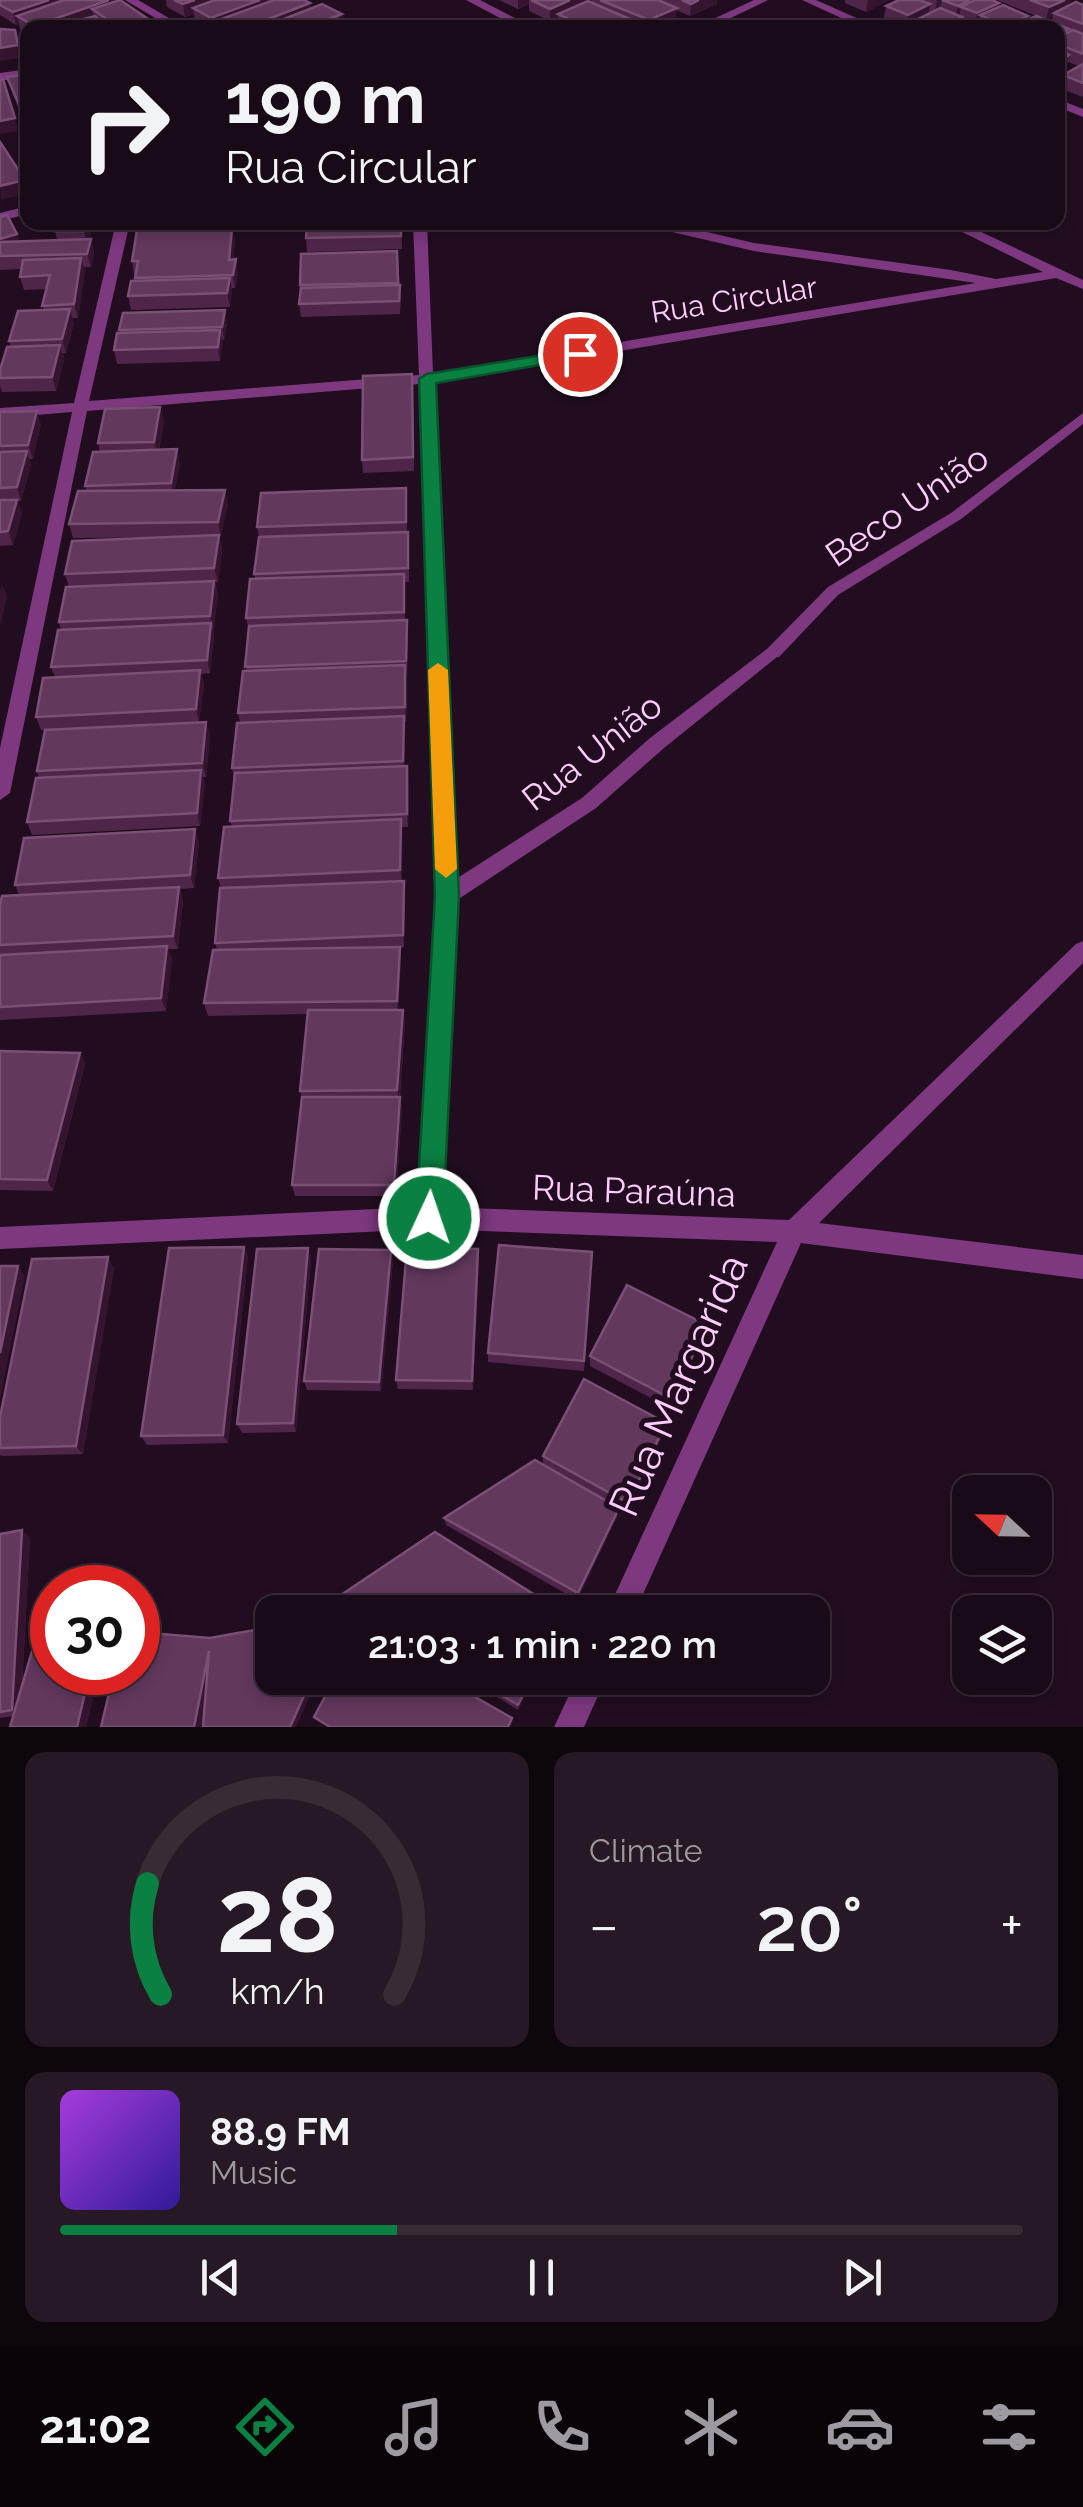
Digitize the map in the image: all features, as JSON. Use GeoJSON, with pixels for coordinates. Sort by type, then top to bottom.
{"type":"FeatureCollection","features":[{"type":"Feature","properties":{"kind":"street"},"geometry":{"type":"LineString","coordinates":[[130,0],[166,20]]}},
{"type":"Feature","properties":{"kind":"street"},"geometry":{"type":"LineString","coordinates":[[471,0],[512,20]]}},
{"type":"Feature","properties":{"kind":"street"},"geometry":{"type":"LineString","coordinates":[[718,20],[763,0]]}},
{"type":"Feature","properties":{"kind":"street"},"geometry":{"type":"LineString","coordinates":[[806,0],[855,20]]}},
{"type":"Feature","properties":{"kind":"street"},"geometry":{"type":"LineString","coordinates":[[0,793],[80,408],[122,230]]}},
{"type":"Feature","properties":{"kind":"street"},"geometry":{"type":"LineString","coordinates":[[420,230],[447,896],[429,1218]]}},
{"type":"Feature","properties":{"kind":"street"},"geometry":{"type":"LineString","coordinates":[[681,230],[737,245],[927,268],[1002,283]]}},
{"type":"Feature","properties":{"kind":"street"},"geometry":{"type":"LineString","coordinates":[[965,230],[1083,284]]}},
{"type":"Feature","properties":{"kind":"street","name":"Rua Circular"},"geometry":{"type":"LineString","coordinates":[[0,412],[427,379],[1059,274]]}},
{"type":"Feature","properties":{"kind":"street","name":"Rua União"},"geometry":{"type":"LineString","coordinates":[[447,896],[589,803],[657,743],[773,653]]}},
{"type":"Feature","properties":{"kind":"street","name":"Rua Margarida"},"geometry":{"type":"LineString","coordinates":[[629,1595],[794,1231],[1083,950]]}},
{"type":"Feature","properties":{"kind":"street","name":"Rua Paraúna"},"geometry":{"type":"LineString","coordinates":[[0,1238],[429,1218],[794,1231],[1083,1267]]}},
{"type":"Feature","properties":{"kind":"street"},"geometry":{"type":"LineString","coordinates":[[569,1727],[584,1695]]}},
{"type":"Feature","properties":{"kind":"lane","name":"Beco União"},"geometry":{"type":"LineString","coordinates":[[773,653],[833,591],[956,516],[1083,417]]}},
{"type":"Feature","properties":{"kind":"building"},"geometry":{"type":"Polygon","coordinates":[[[4,0],[49,0],[13,12],[0,5],[4,0]]]}},
{"type":"Feature","properties":{"kind":"building"},"geometry":{"type":"Polygon","coordinates":[[[64,0],[109,0],[51,20],[24,20],[17,16],[64,0]]]}},
{"type":"Feature","properties":{"kind":"building"},"geometry":{"type":"Polygon","coordinates":[[[120,0],[150,20],[108,20],[92,9],[120,0]]]}},
{"type":"Feature","properties":{"kind":"building"},"geometry":{"type":"Polygon","coordinates":[[[215,0],[260,0],[211,18],[193,8],[215,0]]]}},
{"type":"Feature","properties":{"kind":"building"},"geometry":{"type":"Polygon","coordinates":[[[274,0],[310,3],[266,20],[219,20],[274,0]]]}},
{"type":"Feature","properties":{"kind":"building"},"geometry":{"type":"Polygon","coordinates":[[[531,0],[570,0],[550,9],[531,0]]]}},
{"type":"Feature","properties":{"kind":"building"},"geometry":{"type":"Polygon","coordinates":[[[600,0],[658,0],[677,8],[649,20],[600,0]]]}},
{"type":"Feature","properties":{"kind":"building"},"geometry":{"type":"Polygon","coordinates":[[[899,0],[930,4],[908,15],[886,6],[899,0]]]}},
{"type":"Feature","properties":{"kind":"building"},"geometry":{"type":"Polygon","coordinates":[[[942,0],[970,0],[958,6],[942,0]]]}},
{"type":"Feature","properties":{"kind":"building"},"geometry":{"type":"Polygon","coordinates":[[[975,0],[999,3],[977,13],[961,7],[975,0]]]}},
{"type":"Feature","properties":{"kind":"building"},"geometry":{"type":"Polygon","coordinates":[[[1030,0],[1065,0],[1049,7],[1030,0]]]}},
{"type":"Feature","properties":{"kind":"building"},"geometry":{"type":"Polygon","coordinates":[[[588,1],[632,20],[570,20],[558,14],[588,1]]]}},
{"type":"Feature","properties":{"kind":"building"},"geometry":{"type":"Polygon","coordinates":[[[1076,2],[1083,5],[1083,24],[1054,13],[1076,2]]]}},
{"type":"Feature","properties":{"kind":"building"},"geometry":{"type":"Polygon","coordinates":[[[322,4],[342,14],[327,20],[281,20],[322,4]]]}},
{"type":"Feature","properties":{"kind":"building"},"geometry":{"type":"Polygon","coordinates":[[[1003,5],[1028,16],[991,20],[980,15],[1003,5]]]}},
{"type":"Feature","properties":{"kind":"building"},"geometry":{"type":"Polygon","coordinates":[[[940,8],[962,17],[956,20],[918,19],[940,8]]]}},
{"type":"Feature","properties":{"kind":"building"},"geometry":{"type":"Polygon","coordinates":[[[0,29],[15,30],[18,45],[0,48],[0,29]]]}},
{"type":"Feature","properties":{"kind":"building"},"geometry":{"type":"Polygon","coordinates":[[[1073,30],[1083,34],[1083,54],[1065,47],[1065,34],[1073,30]]]}},
{"type":"Feature","properties":{"kind":"building"},"geometry":{"type":"Polygon","coordinates":[[[1083,64],[1083,83],[1065,74],[1083,64]]]}},
{"type":"Feature","properties":{"kind":"building"},"geometry":{"type":"Polygon","coordinates":[[[20,75],[20,107],[7,77],[20,75]]]}},
{"type":"Feature","properties":{"kind":"building"},"geometry":{"type":"Polygon","coordinates":[[[3,79],[15,118],[0,121],[0,80],[3,79]]]}},
{"type":"Feature","properties":{"kind":"building"},"geometry":{"type":"Polygon","coordinates":[[[0,142],[20,172],[20,181],[0,186],[0,142]]]}},
{"type":"Feature","properties":{"kind":"building"},"geometry":{"type":"Polygon","coordinates":[[[7,215],[17,234],[0,239],[0,217],[7,215]]]}},
{"type":"Feature","properties":{"kind":"building"},"geometry":{"type":"Polygon","coordinates":[[[137,230],[232,230],[229,260],[236,259],[233,275],[135,278],[138,261],[132,261],[137,230]]]}},
{"type":"Feature","properties":{"kind":"building"},"geometry":{"type":"Polygon","coordinates":[[[307,230],[401,230],[401,236],[306,238],[307,230]]]}},
{"type":"Feature","properties":{"kind":"building"},"geometry":{"type":"Polygon","coordinates":[[[91,239],[87,254],[0,256],[0,242],[91,239]]]}},
{"type":"Feature","properties":{"kind":"building"},"geometry":{"type":"Polygon","coordinates":[[[397,251],[398,283],[300,285],[301,254],[397,251]]]}},
{"type":"Feature","properties":{"kind":"building"},"geometry":{"type":"Polygon","coordinates":[[[81,258],[74,304],[42,306],[50,275],[20,277],[23,260],[81,258]]]}},
{"type":"Feature","properties":{"kind":"building"},"geometry":{"type":"Polygon","coordinates":[[[230,278],[227,293],[128,296],[131,281],[230,278]]]}},
{"type":"Feature","properties":{"kind":"building"},"geometry":{"type":"Polygon","coordinates":[[[400,285],[399,301],[299,304],[301,288],[400,285]]]}},
{"type":"Feature","properties":{"kind":"building"},"geometry":{"type":"Polygon","coordinates":[[[70,309],[62,339],[9,341],[18,311],[70,309]]]}},
{"type":"Feature","properties":{"kind":"building"},"geometry":{"type":"Polygon","coordinates":[[[225,310],[222,327],[119,330],[123,313],[225,310]]]}},
{"type":"Feature","properties":{"kind":"building"},"geometry":{"type":"Polygon","coordinates":[[[220,330],[218,347],[114,350],[117,333],[220,330]]]}},
{"type":"Feature","properties":{"kind":"building"},"geometry":{"type":"Polygon","coordinates":[[[60,345],[52,377],[0,378],[7,347],[60,345]]]}},
{"type":"Feature","properties":{"kind":"building"},"geometry":{"type":"Polygon","coordinates":[[[412,374],[413,457],[362,460],[363,376],[412,374]]]}},
{"type":"Feature","properties":{"kind":"building"},"geometry":{"type":"Polygon","coordinates":[[[160,407],[154,442],[98,443],[105,409],[160,407]]]}},
{"type":"Feature","properties":{"kind":"building"},"geometry":{"type":"Polygon","coordinates":[[[37,411],[28,445],[0,446],[0,412],[37,411]]]}},
{"type":"Feature","properties":{"kind":"building"},"geometry":{"type":"Polygon","coordinates":[[[177,449],[171,483],[85,486],[93,452],[177,449]]]}},
{"type":"Feature","properties":{"kind":"building"},"geometry":{"type":"Polygon","coordinates":[[[27,451],[17,487],[0,488],[0,452],[27,451]]]}},
{"type":"Feature","properties":{"kind":"building"},"geometry":{"type":"Polygon","coordinates":[[[406,488],[406,522],[257,527],[261,493],[406,488]]]}},
{"type":"Feature","properties":{"kind":"building"},"geometry":{"type":"Polygon","coordinates":[[[225,490],[218,522],[69,524],[78,491],[225,490]]]}},
{"type":"Feature","properties":{"kind":"building"},"geometry":{"type":"Polygon","coordinates":[[[0,500],[17,500],[8,531],[0,532],[0,500]]]}},
{"type":"Feature","properties":{"kind":"building"},"geometry":{"type":"Polygon","coordinates":[[[408,532],[408,568],[254,574],[259,537],[408,532]]]}},
{"type":"Feature","properties":{"kind":"building"},"geometry":{"type":"Polygon","coordinates":[[[219,535],[214,568],[65,574],[72,541],[219,535]]]}},
{"type":"Feature","properties":{"kind":"building"},"geometry":{"type":"Polygon","coordinates":[[[404,574],[404,612],[246,618],[250,579],[404,574]]]}},
{"type":"Feature","properties":{"kind":"building"},"geometry":{"type":"Polygon","coordinates":[[[214,581],[210,616],[59,622],[66,587],[214,581]]]}},
{"type":"Feature","properties":{"kind":"building"},"geometry":{"type":"Polygon","coordinates":[[[407,620],[406,661],[245,667],[249,626],[407,620]]]}},
{"type":"Feature","properties":{"kind":"building"},"geometry":{"type":"Polygon","coordinates":[[[211,623],[207,660],[51,667],[58,630],[211,623]]]}},
{"type":"Feature","properties":{"kind":"building"},"geometry":{"type":"Polygon","coordinates":[[[405,665],[405,707],[238,713],[243,671],[405,665]]]}},
{"type":"Feature","properties":{"kind":"building"},"geometry":{"type":"Polygon","coordinates":[[[200,670],[196,709],[36,717],[43,678],[200,670]]]}},
{"type":"Feature","properties":{"kind":"building"},"geometry":{"type":"Polygon","coordinates":[[[404,716],[403,761],[232,768],[237,723],[404,716]]]}},
{"type":"Feature","properties":{"kind":"building"},"geometry":{"type":"Polygon","coordinates":[[[206,722],[202,763],[37,771],[45,730],[206,722]]]}},
{"type":"Feature","properties":{"kind":"building"},"geometry":{"type":"Polygon","coordinates":[[[407,766],[407,814],[230,821],[235,773],[407,766]]]}},
{"type":"Feature","properties":{"kind":"building"},"geometry":{"type":"Polygon","coordinates":[[[201,770],[197,813],[27,822],[36,778],[201,770]]]}},
{"type":"Feature","properties":{"kind":"building"},"geometry":{"type":"Polygon","coordinates":[[[401,819],[400,870],[218,878],[224,827],[401,819]]]}},
{"type":"Feature","properties":{"kind":"building"},"geometry":{"type":"Polygon","coordinates":[[[195,829],[190,875],[15,885],[24,838],[195,829]]]}},
{"type":"Feature","properties":{"kind":"building"},"geometry":{"type":"Polygon","coordinates":[[[404,881],[403,935],[215,943],[220,888],[404,881]]]}},
{"type":"Feature","properties":{"kind":"building"},"geometry":{"type":"Polygon","coordinates":[[[179,887],[173,936],[0,945],[2,896],[179,887]]]}},
{"type":"Feature","properties":{"kind":"building"},"geometry":{"type":"Polygon","coordinates":[[[167,946],[161,998],[0,1007],[0,955],[167,946]]]}},
{"type":"Feature","properties":{"kind":"building"},"geometry":{"type":"Polygon","coordinates":[[[400,947],[397,1001],[204,1003],[213,950],[400,947]]]}},
{"type":"Feature","properties":{"kind":"building"},"geometry":{"type":"Polygon","coordinates":[[[308,1010],[403,1010],[397,1090],[300,1091],[308,1010]]]}},
{"type":"Feature","properties":{"kind":"building"},"geometry":{"type":"Polygon","coordinates":[[[0,1051],[80,1053],[47,1180],[0,1179],[0,1051]]]}},
{"type":"Feature","properties":{"kind":"building"},"geometry":{"type":"Polygon","coordinates":[[[302,1097],[400,1097],[394,1185],[292,1185],[302,1097]]]}},
{"type":"Feature","properties":{"kind":"building"},"geometry":{"type":"Polygon","coordinates":[[[499,1245],[592,1252],[584,1361],[488,1353],[499,1245]]]}},
{"type":"Feature","properties":{"kind":"building"},"geometry":{"type":"Polygon","coordinates":[[[244,1247],[223,1435],[141,1436],[169,1248],[244,1247]]]}},
{"type":"Feature","properties":{"kind":"building"},"geometry":{"type":"Polygon","coordinates":[[[407,1247],[478,1249],[472,1381],[396,1380],[407,1247]]]}},
{"type":"Feature","properties":{"kind":"building"},"geometry":{"type":"Polygon","coordinates":[[[308,1248],[293,1423],[237,1424],[257,1249],[308,1248]]]}},
{"type":"Feature","properties":{"kind":"building"},"geometry":{"type":"Polygon","coordinates":[[[319,1249],[391,1250],[379,1382],[304,1381],[319,1249]]]}},
{"type":"Feature","properties":{"kind":"building"},"geometry":{"type":"Polygon","coordinates":[[[108,1257],[76,1446],[0,1448],[0,1417],[32,1259],[108,1257]]]}},
{"type":"Feature","properties":{"kind":"building"},"geometry":{"type":"Polygon","coordinates":[[[0,1266],[18,1266],[0,1353],[0,1266]]]}},
{"type":"Feature","properties":{"kind":"building"},"geometry":{"type":"Polygon","coordinates":[[[627,1285],[707,1325],[672,1399],[590,1356],[627,1285]]]}},
{"type":"Feature","properties":{"kind":"building"},"geometry":{"type":"Polygon","coordinates":[[[584,1379],[666,1423],[628,1503],[543,1456],[584,1379]]]}},
{"type":"Feature","properties":{"kind":"building"},"geometry":{"type":"Polygon","coordinates":[[[535,1460],[619,1508],[578,1593],[444,1518],[535,1460]]]}},
{"type":"Feature","properties":{"kind":"building"},"geometry":{"type":"Polygon","coordinates":[[[22,1530],[12,1710],[0,1712],[0,1534],[22,1530]]]}},
{"type":"Feature","properties":{"kind":"building"},"geometry":{"type":"Polygon","coordinates":[[[435,1532],[535,1595],[341,1595],[435,1532]]]}},
{"type":"Feature","properties":{"kind":"building"},"geometry":{"type":"Polygon","coordinates":[[[255,1630],[255,1695],[304,1695],[290,1727],[203,1727],[209,1651],[194,1727],[101,1727],[109,1695],[160,1695],[160,1634],[210,1638],[255,1630]]]}},
{"type":"Feature","properties":{"kind":"building"},"geometry":{"type":"Polygon","coordinates":[[[30,1658],[30,1695],[85,1695],[77,1727],[10,1727],[30,1658]]]}},
{"type":"Feature","properties":{"kind":"building"},"geometry":{"type":"Polygon","coordinates":[[[326,1695],[472,1695],[512,1718],[508,1727],[330,1727],[314,1717],[326,1695]]]}},
{"type":"Feature","properties":{"kind":"building"},"geometry":{"type":"Polygon","coordinates":[[[501,1695],[523,1695],[518,1705],[501,1695]]]}},
{"type":"Feature","properties":{"kind":"slow traffic"},"geometry":{"type":"LineString","coordinates":[[438,670],[446,869]]}},
{"type":"Feature","properties":{"kind":"route"},"geometry":{"type":"LineString","coordinates":[[429,1218],[447,896],[427,379],[580,354]]}}]}
